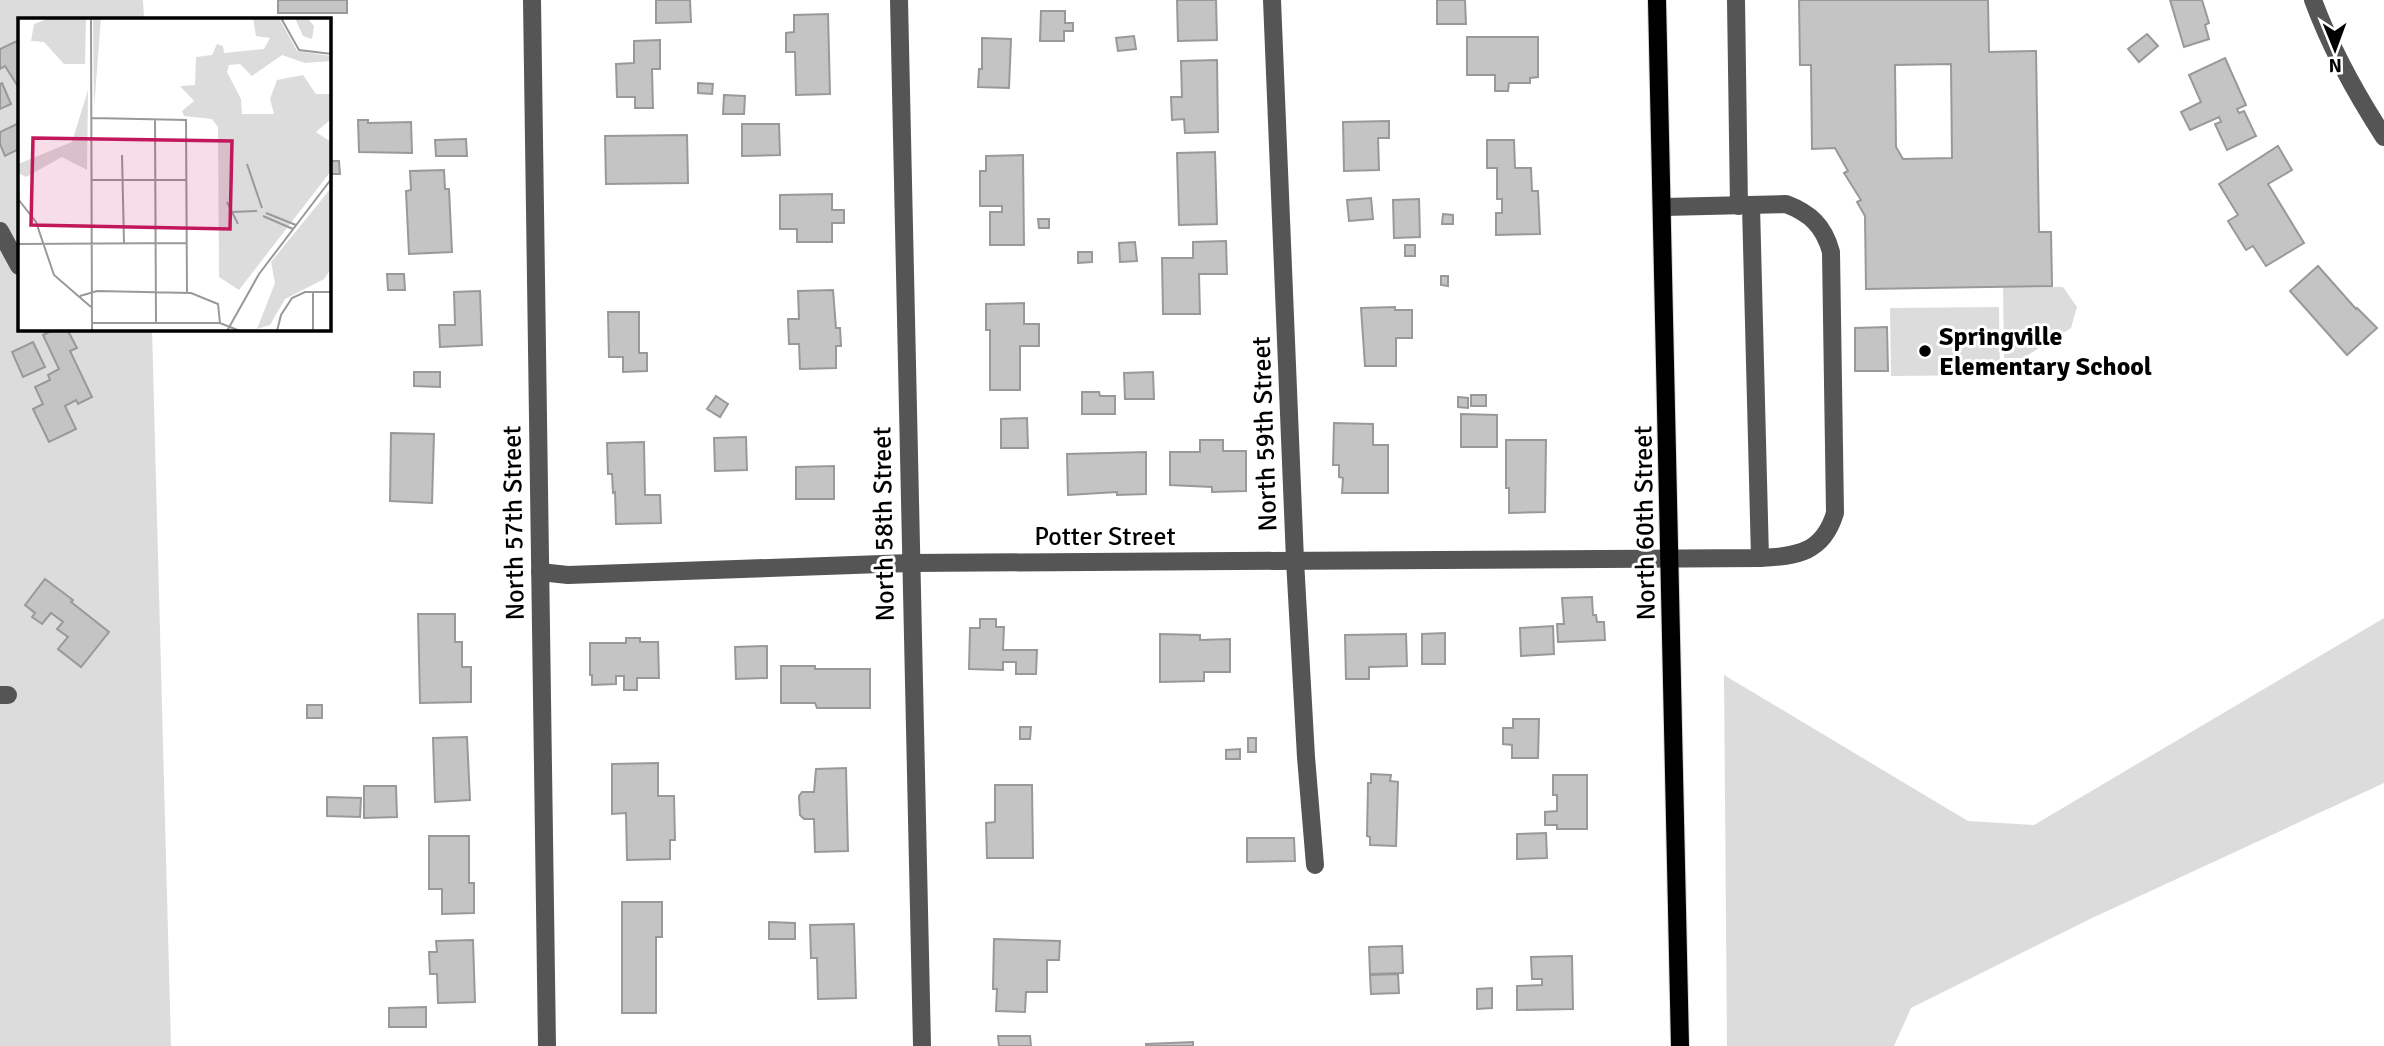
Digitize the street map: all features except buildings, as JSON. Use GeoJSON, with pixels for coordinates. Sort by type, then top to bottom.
{"type":"FeatureCollection","features":[{"type":"Feature","properties":{"kind":"main road","name":"North 60th Street"},"geometry":{"type":"LineString","coordinates":[[1657,0],[1664,207],[1680,1046]]}},
{"type":"Feature","properties":{"kind":"street","name":"North 57th Street"},"geometry":{"type":"LineString","coordinates":[[531,0],[547,1046]]}},
{"type":"Feature","properties":{"kind":"street","name":"North 58th Street"},"geometry":{"type":"LineString","coordinates":[[899,0],[922,1046]]}},
{"type":"Feature","properties":{"kind":"street","name":"North 59th Street"},"geometry":{"type":"LineString","coordinates":[[1272,0],[1295,561],[1315,865]]}},
{"type":"Feature","properties":{"kind":"street"},"geometry":{"type":"LineString","coordinates":[[1736,0],[1760,558]]}},
{"type":"Feature","properties":{"kind":"street"},"geometry":{"type":"LineString","coordinates":[[2313,0],[2356,93],[2384,137]]}},
{"type":"Feature","properties":{"kind":"street","name":"Potter Street"},"geometry":{"type":"LineString","coordinates":[[540,572],[568,575],[910,564],[1760,558],[1786,557],[1802,552],[1820,543],[1830,529],[1835,513],[1831,252],[1827,238],[1804,211],[1786,204],[1664,207]]}},
{"type":"Feature","properties":{"kind":"street"},"geometry":{"type":"LineString","coordinates":[[0,231],[18,264]]}},
{"type":"Feature","properties":{"kind":"shaded area"},"geometry":{"type":"Polygon","coordinates":[[[0,0],[143,0],[144,18],[18,18],[18,331],[152,331],[171,1046],[0,1046],[0,0]]]}},
{"type":"Feature","properties":{"kind":"shaded area"},"geometry":{"type":"Polygon","coordinates":[[[2003,287],[2063,287],[2077,307],[2071,328],[2023,358],[2004,358],[2003,287]]]}},
{"type":"Feature","properties":{"kind":"shaded area"},"geometry":{"type":"Polygon","coordinates":[[[1999,307],[2000,375],[1891,376],[1890,308],[1999,307]]]}},
{"type":"Feature","properties":{"kind":"shaded area"},"geometry":{"type":"Polygon","coordinates":[[[2384,618],[2384,783],[2090,919],[1911,1008],[1894,1046],[1727,1046],[1724,675],[1968,821],[2034,825],[2384,618]]]}},
{"type":"Feature","properties":{"kind":"place","name":"Springville Elementary School"},"geometry":{"type":"Point","coordinates":[1925,351]}}]}
